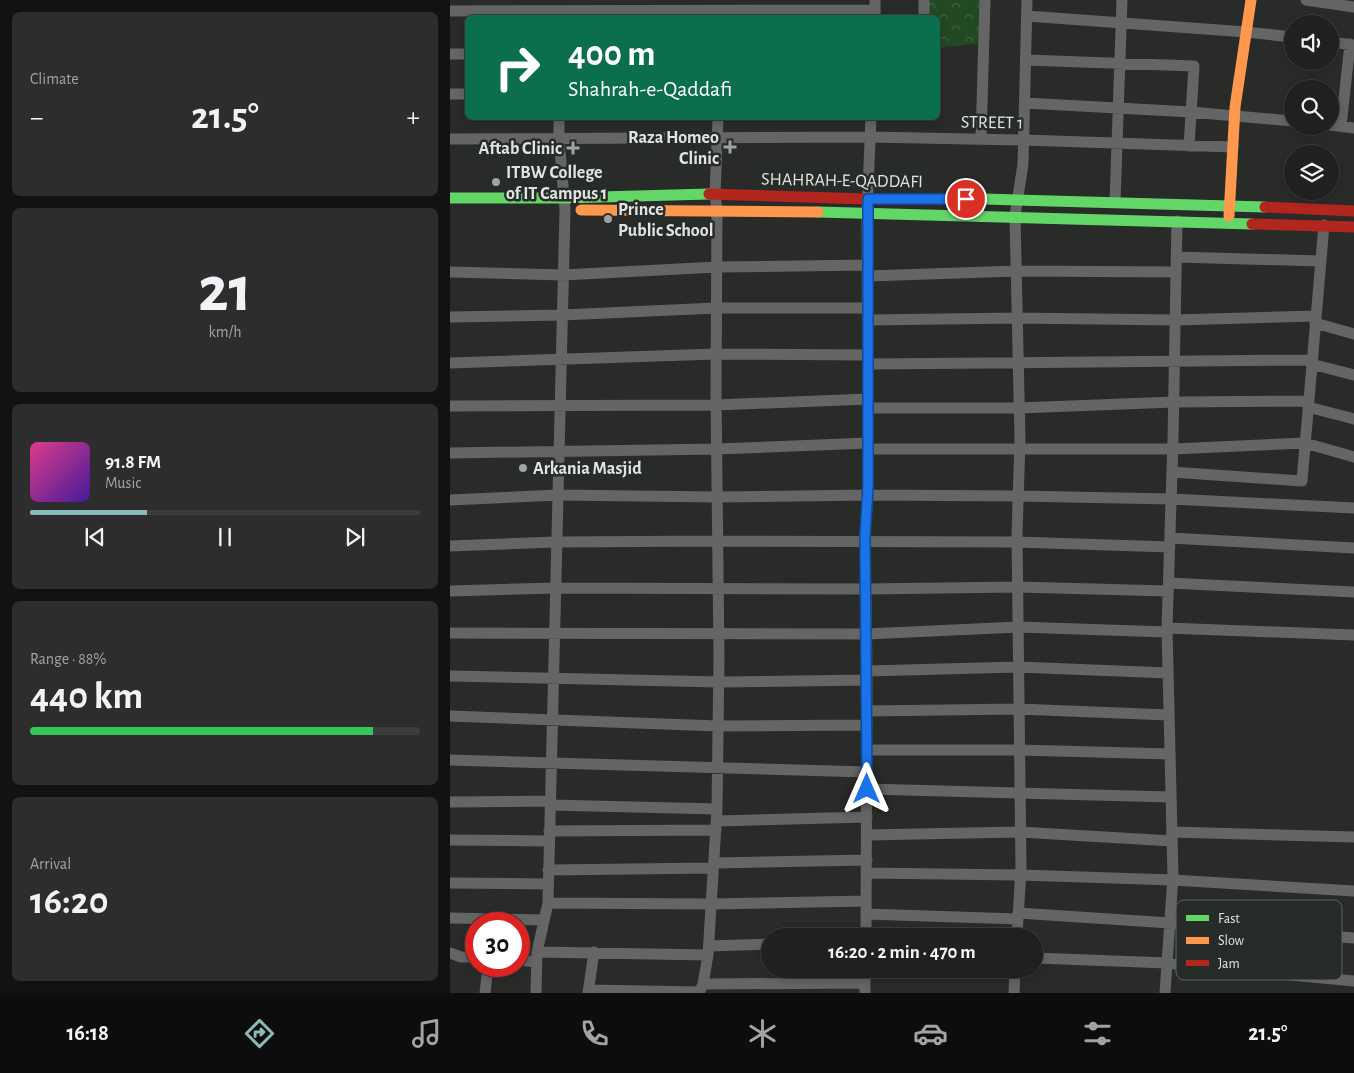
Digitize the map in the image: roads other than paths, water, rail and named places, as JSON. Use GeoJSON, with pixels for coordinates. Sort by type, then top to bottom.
{"type":"FeatureCollection","features":[{"type":"Feature","properties":{"kind":"main road"},"geometry":{"type":"LineString","coordinates":[[1229,222],[1234,115],[1251,0]]}},
{"type":"Feature","properties":{"kind":"main road","name":"SHAHRAH-E-QADDAFI"},"geometry":{"type":"LineString","coordinates":[[450,198],[564,198],[715,194],[868,199],[1019,200],[1230,205],[1354,211]]}},
{"type":"Feature","properties":{"kind":"main road","name":"SHAHRAH-E-QADDAFI"},"geometry":{"type":"LineString","coordinates":[[560,210],[867,212],[1354,227]]}},
{"type":"Feature","properties":{"kind":"street"},"geometry":{"type":"LineString","coordinates":[[924,0],[924,15]]}},
{"type":"Feature","properties":{"kind":"street"},"geometry":{"type":"LineString","coordinates":[[981,139],[985,0]]}},
{"type":"Feature","properties":{"kind":"street"},"geometry":{"type":"LineString","coordinates":[[1017,928],[1021,874],[1018,709],[1018,496],[1020,448],[1016,216],[1023,164],[1027,0]]}},
{"type":"Feature","properties":{"kind":"street"},"geometry":{"type":"LineString","coordinates":[[1115,202],[1122,0]]}},
{"type":"Feature","properties":{"kind":"street"},"geometry":{"type":"LineString","coordinates":[[1306,0],[1354,7]]}},
{"type":"Feature","properties":{"kind":"street"},"geometry":{"type":"LineString","coordinates":[[450,11],[875,9]]}},
{"type":"Feature","properties":{"kind":"street"},"geometry":{"type":"LineString","coordinates":[[1027,16],[1284,36]]}},
{"type":"Feature","properties":{"kind":"street"},"geometry":{"type":"LineString","coordinates":[[1339,43],[1352,44],[1339,111]]}},
{"type":"Feature","properties":{"kind":"street"},"geometry":{"type":"LineString","coordinates":[[450,54],[465,54]]}},
{"type":"Feature","properties":{"kind":"street"},"geometry":{"type":"LineString","coordinates":[[1026,60],[1194,66],[1189,146]]}},
{"type":"Feature","properties":{"kind":"street"},"geometry":{"type":"LineString","coordinates":[[450,94],[465,94]]}},
{"type":"Feature","properties":{"kind":"street"},"geometry":{"type":"LineString","coordinates":[[1025,103],[1191,112],[1284,120]]}},
{"type":"Feature","properties":{"kind":"street"},"geometry":{"type":"LineString","coordinates":[[536,993],[537,957],[548,903],[563,275],[560,210],[564,198],[559,120]]}},
{"type":"Feature","properties":{"kind":"street"},"geometry":{"type":"LineString","coordinates":[[700,990],[708,950],[717,820],[719,589],[716,405],[717,210],[715,194],[718,120]]}},
{"type":"Feature","properties":{"kind":"street"},"geometry":{"type":"LineString","coordinates":[[866,928],[867,212],[871,120]]}},
{"type":"Feature","properties":{"kind":"street"},"geometry":{"type":"LineString","coordinates":[[1339,126],[1354,128]]}},
{"type":"Feature","properties":{"kind":"street","name":"STREET 1"},"geometry":{"type":"LineString","coordinates":[[450,139],[870,137],[1024,140],[1233,148]]}},
{"type":"Feature","properties":{"kind":"street"},"geometry":{"type":"LineString","coordinates":[[1165,993],[1173,880],[1167,630],[1173,449],[1177,221]]}},
{"type":"Feature","properties":{"kind":"street"},"geometry":{"type":"LineString","coordinates":[[1172,472],[1302,480],[1324,226]]}},
{"type":"Feature","properties":{"kind":"street"},"geometry":{"type":"LineString","coordinates":[[1176,257],[1320,261]]}},
{"type":"Feature","properties":{"kind":"street"},"geometry":{"type":"LineString","coordinates":[[450,272],[563,275],[716,267],[868,271],[1176,272]]}},
{"type":"Feature","properties":{"kind":"street"},"geometry":{"type":"LineString","coordinates":[[450,317],[716,308],[1018,318],[1315,320],[1354,334]]}},
{"type":"Feature","properties":{"kind":"street"},"geometry":{"type":"LineString","coordinates":[[450,363],[716,354],[868,360],[1311,362],[1354,376]]}},
{"type":"Feature","properties":{"kind":"street"},"geometry":{"type":"LineString","coordinates":[[450,406],[868,404],[1019,408],[1174,402],[1308,404],[1354,419]]}},
{"type":"Feature","properties":{"kind":"street"},"geometry":{"type":"LineString","coordinates":[[450,453],[868,446],[1173,449],[1305,444],[1354,457]]}},
{"type":"Feature","properties":{"kind":"street"},"geometry":{"type":"LineString","coordinates":[[450,500],[558,495],[717,497],[1018,496],[1354,508]]}},
{"type":"Feature","properties":{"kind":"street"},"geometry":{"type":"LineString","coordinates":[[450,546],[556,542],[718,541],[1170,542],[1354,548]]}},
{"type":"Feature","properties":{"kind":"street"},"geometry":{"type":"LineString","coordinates":[[450,591],[555,588],[866,589],[1169,587],[1354,592]]}},
{"type":"Feature","properties":{"kind":"street"},"geometry":{"type":"LineString","coordinates":[[450,633],[867,634],[1018,627],[1354,635]]}},
{"type":"Feature","properties":{"kind":"street"},"geometry":{"type":"LineString","coordinates":[[450,676],[719,682],[1018,667],[1168,673]]}},
{"type":"Feature","properties":{"kind":"street"},"geometry":{"type":"LineString","coordinates":[[867,711],[1018,709],[1169,715]]}},
{"type":"Feature","properties":{"kind":"street"},"geometry":{"type":"LineString","coordinates":[[450,716],[718,726],[867,724]]}},
{"type":"Feature","properties":{"kind":"street"},"geometry":{"type":"LineString","coordinates":[[867,750],[1019,750],[1170,754]]}},
{"type":"Feature","properties":{"kind":"street"},"geometry":{"type":"LineString","coordinates":[[450,760],[867,772]]}},
{"type":"Feature","properties":{"kind":"street"},"geometry":{"type":"LineString","coordinates":[[867,789],[1171,796]]}},
{"type":"Feature","properties":{"kind":"street"},"geometry":{"type":"LineString","coordinates":[[450,802],[550,803],[717,820]]}},
{"type":"Feature","properties":{"kind":"street"},"geometry":{"type":"LineString","coordinates":[[450,840],[549,836],[717,820],[867,816]]}},
{"type":"Feature","properties":{"kind":"street"},"geometry":{"type":"LineString","coordinates":[[867,835],[1020,832],[1172,836],[1354,837]]}},
{"type":"Feature","properties":{"kind":"street"},"geometry":{"type":"LineString","coordinates":[[548,870],[867,860]]}},
{"type":"Feature","properties":{"kind":"street"},"geometry":{"type":"LineString","coordinates":[[867,873],[1021,874],[1173,880],[1354,891]]}},
{"type":"Feature","properties":{"kind":"street"},"geometry":{"type":"LineString","coordinates":[[450,883],[548,884]]}},
{"type":"Feature","properties":{"kind":"street"},"geometry":{"type":"LineString","coordinates":[[548,903],[711,904],[866,901]]}},
{"type":"Feature","properties":{"kind":"street"},"geometry":{"type":"LineString","coordinates":[[866,914],[1018,916],[1176,923]]}},
{"type":"Feature","properties":{"kind":"street"},"geometry":{"type":"LineString","coordinates":[[450,919],[465,920]]}},
{"type":"Feature","properties":{"kind":"street"},"geometry":{"type":"LineString","coordinates":[[530,921],[544,920]]}},
{"type":"Feature","properties":{"kind":"street"},"geometry":{"type":"LineString","coordinates":[[530,958],[594,952],[708,950],[761,945]]}},
{"type":"Feature","properties":{"kind":"street"},"geometry":{"type":"LineString","coordinates":[[450,952],[465,957]]}},
{"type":"Feature","properties":{"kind":"street"},"geometry":{"type":"LineString","coordinates":[[594,952],[589,992],[734,988],[865,988]]}},
{"type":"Feature","properties":{"kind":"street"},"geometry":{"type":"LineString","coordinates":[[1043,958],[1176,964]]}},
{"type":"Feature","properties":{"kind":"street"},"geometry":{"type":"LineString","coordinates":[[485,993],[487,977]]}},
{"type":"Feature","properties":{"kind":"street"},"geometry":{"type":"LineString","coordinates":[[1014,993],[1015,978]]}},
{"type":"Feature","properties":{"kind":"place","name":"Raza Homeo Clinic"},"geometry":{"type":"Point","coordinates":[730,147]}},
{"type":"Feature","properties":{"kind":"place","name":"Aftab Clinic"},"geometry":{"type":"Point","coordinates":[573,148]}},
{"type":"Feature","properties":{"kind":"place","name":"ITBW College of IT Campus 1"},"geometry":{"type":"Point","coordinates":[496,182]}},
{"type":"Feature","properties":{"kind":"place","name":"Prince Public School"},"geometry":{"type":"Point","coordinates":[608,219]}},
{"type":"Feature","properties":{"kind":"place","name":"Arkania Masjid"},"geometry":{"type":"Point","coordinates":[523,468]}}]}
